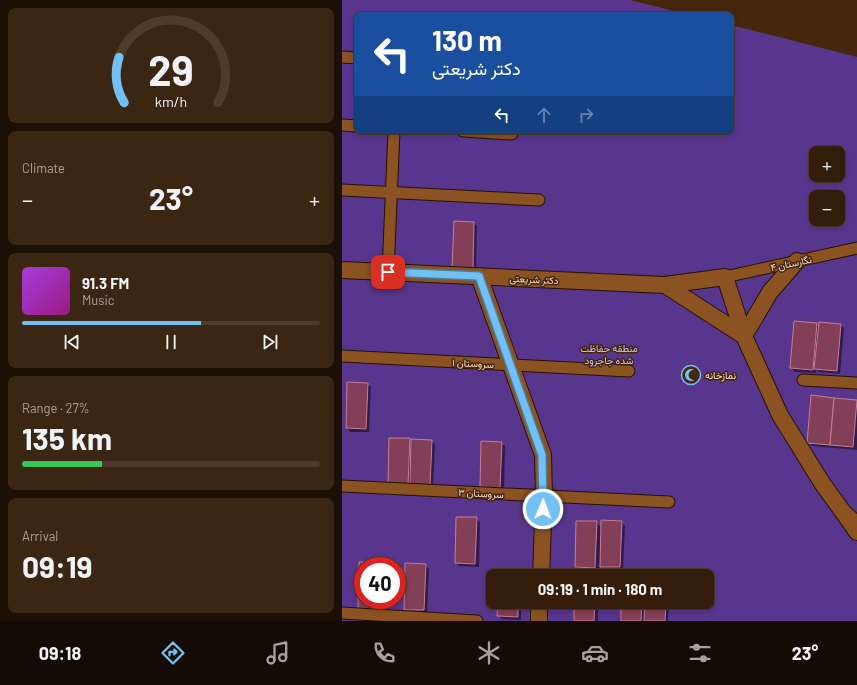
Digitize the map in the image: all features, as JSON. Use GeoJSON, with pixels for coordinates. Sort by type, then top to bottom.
{"type":"FeatureCollection","features":[{"type":"Feature","properties":{"kind":"street"},"geometry":{"type":"LineString","coordinates":[[342,57],[354,58]]}},
{"type":"Feature","properties":{"kind":"street"},"geometry":{"type":"LineString","coordinates":[[342,125],[354,126]]}},
{"type":"Feature","properties":{"kind":"street"},"geometry":{"type":"LineString","coordinates":[[388,272],[394,134]]}},
{"type":"Feature","properties":{"kind":"street"},"geometry":{"type":"LineString","coordinates":[[342,190],[539,200]]}},
{"type":"Feature","properties":{"kind":"street","name":"نگارستان ۴"},"geometry":{"type":"LineString","coordinates":[[725,277],[857,248]]}},
{"type":"Feature","properties":{"kind":"street"},"geometry":{"type":"LineString","coordinates":[[744,336],[770,292],[797,261]]}},
{"type":"Feature","properties":{"kind":"street","name":"دکتر شریعتی"},"geometry":{"type":"LineString","coordinates":[[342,270],[666,285],[725,277]]}},
{"type":"Feature","properties":{"kind":"street"},"geometry":{"type":"LineString","coordinates":[[479,276],[542,455],[544,496],[541,569]]}},
{"type":"Feature","properties":{"kind":"street"},"geometry":{"type":"LineString","coordinates":[[725,277],[744,336],[780,415],[822,484],[850,512],[857,525]]}},
{"type":"Feature","properties":{"kind":"street"},"geometry":{"type":"LineString","coordinates":[[666,285],[744,336]]}},
{"type":"Feature","properties":{"kind":"street","name":"سروستان ۱"},"geometry":{"type":"LineString","coordinates":[[342,356],[629,371]]}},
{"type":"Feature","properties":{"kind":"street"},"geometry":{"type":"LineString","coordinates":[[803,380],[857,383]]}},
{"type":"Feature","properties":{"kind":"street","name":"سروستان ۳"},"geometry":{"type":"LineString","coordinates":[[342,486],[669,502]]}},
{"type":"Feature","properties":{"kind":"street"},"geometry":{"type":"LineString","coordinates":[[850,512],[857,532]]}},
{"type":"Feature","properties":{"kind":"street"},"geometry":{"type":"LineString","coordinates":[[539,621],[540,609]]}},
{"type":"Feature","properties":{"kind":"street"},"geometry":{"type":"LineString","coordinates":[[342,613],[477,621]]}},
{"type":"Feature","properties":{"kind":"green space","name":"منطقه حفاظت شده جاجرود"},"geometry":{"type":"Polygon","coordinates":[[[342,0],[630,0],[678,12],[354,12],[354,134],[734,134],[734,26],[857,57],[857,621],[342,621],[342,0]]]}},
{"type":"Feature","properties":{"kind":"building"},"geometry":{"type":"Polygon","coordinates":[[[454,221],[474,222],[473,268],[452,268],[454,221]]]}},
{"type":"Feature","properties":{"kind":"building"},"geometry":{"type":"Polygon","coordinates":[[[794,321],[817,323],[813,370],[790,368],[794,321]]]}},
{"type":"Feature","properties":{"kind":"building"},"geometry":{"type":"Polygon","coordinates":[[[819,322],[841,324],[837,371],[814,369],[819,322]]]}},
{"type":"Feature","properties":{"kind":"building"},"geometry":{"type":"Polygon","coordinates":[[[347,382],[368,383],[366,429],[346,428],[347,382]]]}},
{"type":"Feature","properties":{"kind":"building"},"geometry":{"type":"Polygon","coordinates":[[[811,395],[834,398],[830,445],[807,443],[811,395]]]}},
{"type":"Feature","properties":{"kind":"building"},"geometry":{"type":"Polygon","coordinates":[[[834,398],[857,400],[853,447],[830,445],[834,398]]]}},
{"type":"Feature","properties":{"kind":"building"},"geometry":{"type":"Polygon","coordinates":[[[389,438],[410,438],[408,485],[388,484],[389,438]]]}},
{"type":"Feature","properties":{"kind":"building"},"geometry":{"type":"Polygon","coordinates":[[[411,439],[432,440],[430,486],[410,485],[411,439]]]}},
{"type":"Feature","properties":{"kind":"building"},"geometry":{"type":"Polygon","coordinates":[[[481,441],[502,442],[500,488],[480,487],[481,441]]]}},
{"type":"Feature","properties":{"kind":"building"},"geometry":{"type":"Polygon","coordinates":[[[456,517],[477,517],[475,564],[455,563],[456,517]]]}},
{"type":"Feature","properties":{"kind":"building"},"geometry":{"type":"Polygon","coordinates":[[[601,520],[622,521],[620,567],[600,567],[601,520]]]}},
{"type":"Feature","properties":{"kind":"building"},"geometry":{"type":"Polygon","coordinates":[[[576,521],[597,521],[595,568],[575,567],[576,521]]]}},
{"type":"Feature","properties":{"kind":"building"},"geometry":{"type":"Polygon","coordinates":[[[406,563],[426,564],[424,610],[404,610],[406,609],[406,563]]]}},
{"type":"Feature","properties":{"kind":"building"},"geometry":{"type":"Polygon","coordinates":[[[498,609],[518,609],[518,617],[497,616],[498,609]]]}},
{"type":"Feature","properties":{"kind":"building"},"geometry":{"type":"Polygon","coordinates":[[[574,609],[595,609],[594,621],[574,621],[574,609]]]}},
{"type":"Feature","properties":{"kind":"building"},"geometry":{"type":"Polygon","coordinates":[[[621,609],[642,609],[641,621],[621,621],[621,609]]]}},
{"type":"Feature","properties":{"kind":"building"},"geometry":{"type":"Polygon","coordinates":[[[645,609],[666,609],[665,621],[644,621],[645,609]]]}},
{"type":"Feature","properties":{"kind":"place","name":"نمازخانه"},"geometry":{"type":"Point","coordinates":[691,375]}},
{"type":"Feature","properties":{"kind":"route"},"geometry":{"type":"LineString","coordinates":[[388,272],[479,276],[542,455],[544,496],[543,509]]}}]}
